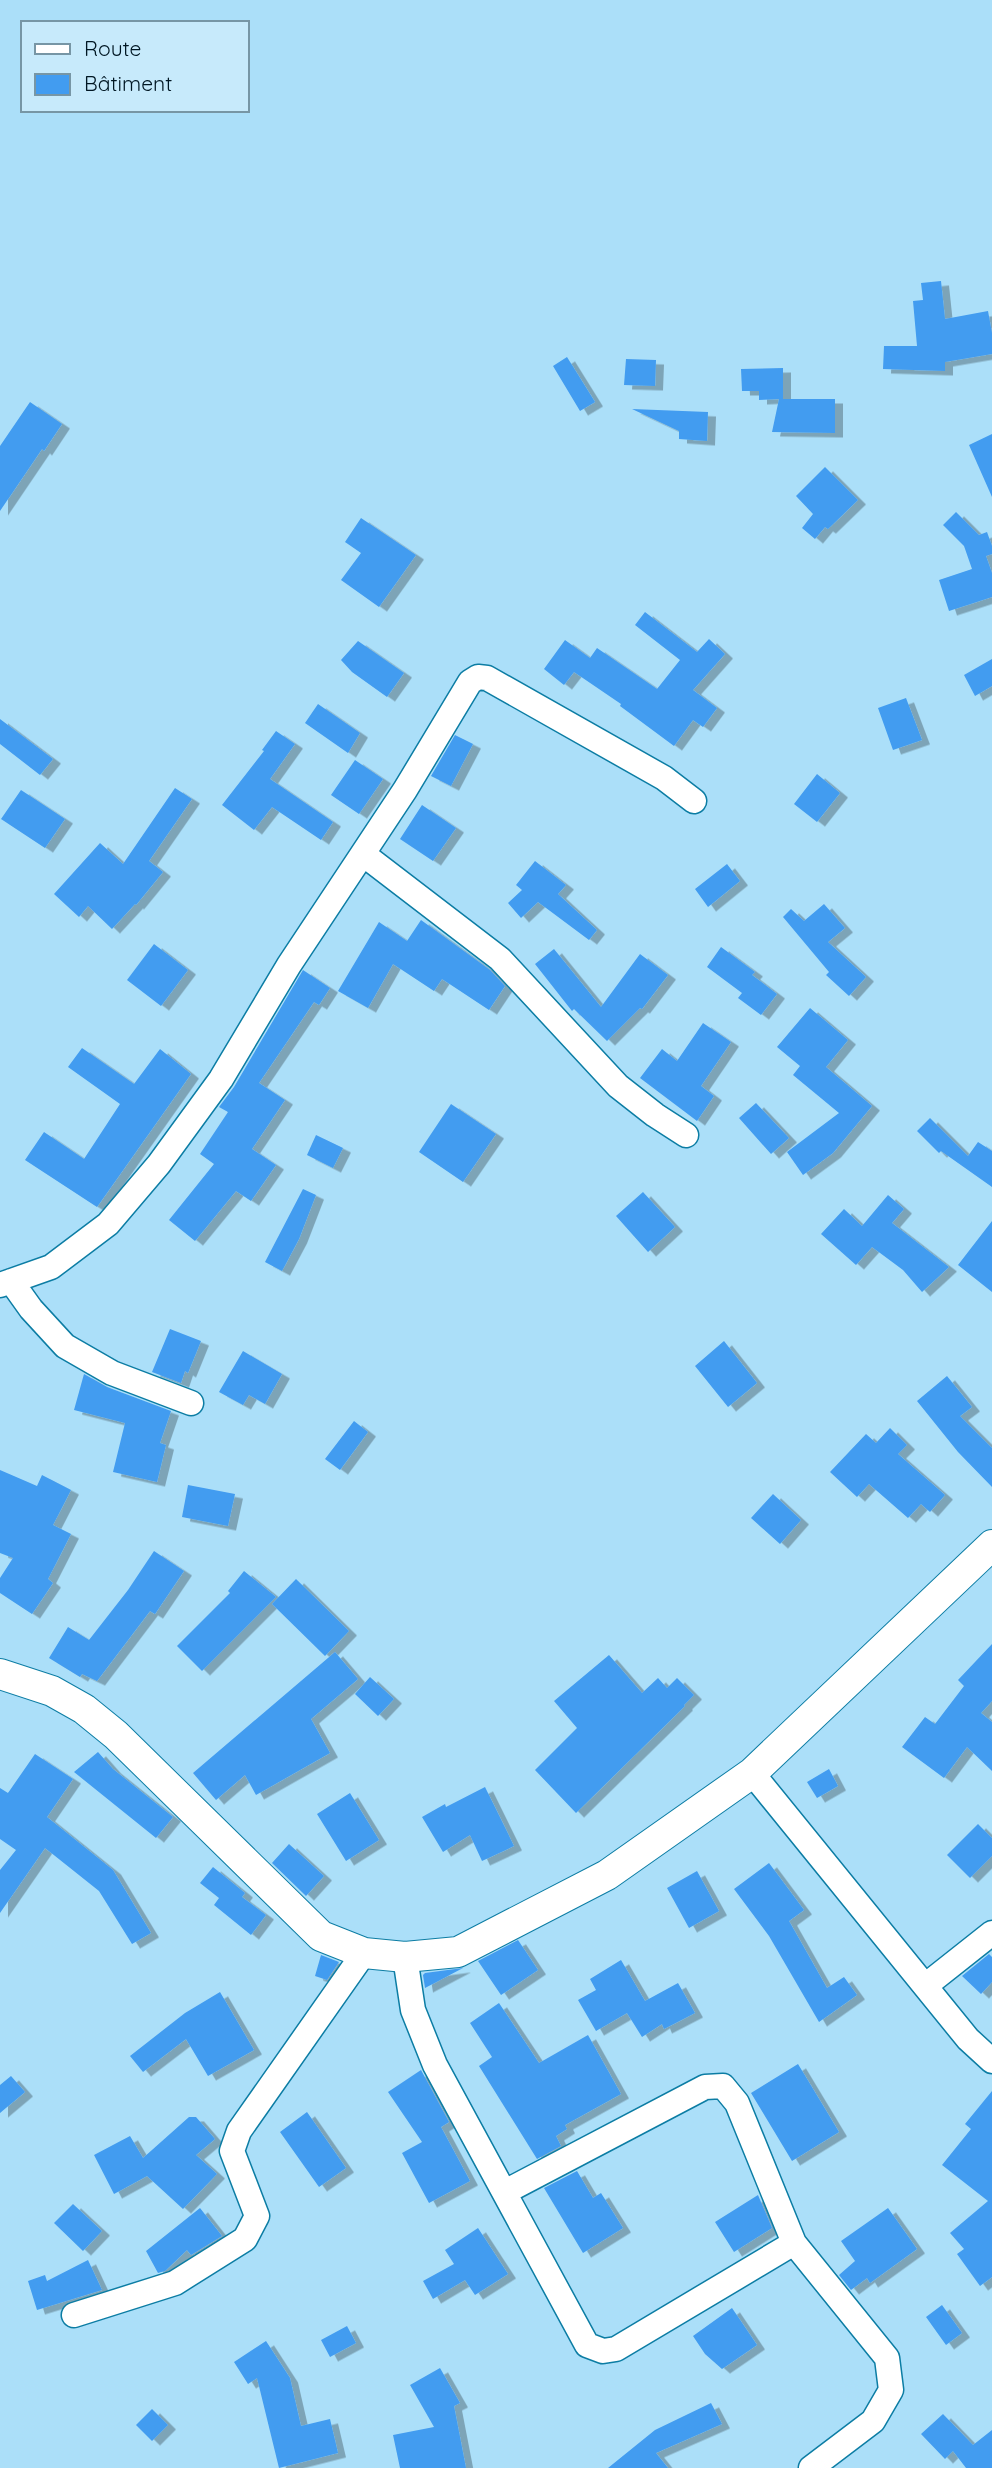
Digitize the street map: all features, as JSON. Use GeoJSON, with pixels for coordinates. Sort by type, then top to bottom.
{"type":"FeatureCollection","features":[{"type":"Feature","properties":{"kind":"street"},"geometry":{"type":"LineString","coordinates":[[191,1403],[112,1373],[65,1346],[6,1283],[51,1267],[108,1224],[159,1164],[221,1079],[289,965],[405,790],[470,682],[478,677],[487,678],[664,778],[694,801]]}},
{"type":"Feature","properties":{"kind":"street"},"geometry":{"type":"LineString","coordinates":[[363,854],[500,959],[618,1086],[686,1135]]}},
{"type":"Feature","properties":{"kind":"street"},"geometry":{"type":"LineString","coordinates":[[0,1674],[52,1692],[84,1709],[116,1735],[321,1936],[364,1953],[405,1957],[458,1952],[607,1875],[752,1773],[992,1545]]}},
{"type":"Feature","properties":{"kind":"street"},"geometry":{"type":"LineString","coordinates":[[752,1773],[968,2039],[992,2061]]}},
{"type":"Feature","properties":{"kind":"street"},"geometry":{"type":"LineString","coordinates":[[925,1986],[992,1933]]}},
{"type":"Feature","properties":{"kind":"street"},"geometry":{"type":"LineString","coordinates":[[74,2315],[175,2283],[245,2239],[257,2216],[232,2151],[239,2131],[364,1953]]}},
{"type":"Feature","properties":{"kind":"street"},"geometry":{"type":"LineString","coordinates":[[405,1957],[413,2010],[435,2065],[587,2345],[603,2351],[616,2349],[794,2243]]}},
{"type":"Feature","properties":{"kind":"street"},"geometry":{"type":"LineString","coordinates":[[505,2192],[705,2087],[723,2086],[737,2103],[794,2243],[887,2358],[891,2390],[873,2421],[811,2468]]}},
{"type":"Feature","properties":{"kind":"building"},"geometry":{"type":"Polygon","coordinates":[[[941,281],[945,319],[988,311],[992,354],[945,362],[945,371],[883,369],[884,346],[917,346],[913,301],[923,300],[921,283],[941,281]]]}},
{"type":"Feature","properties":{"kind":"building"},"geometry":{"type":"Polygon","coordinates":[[[567,357],[595,402],[580,411],[553,366],[567,357]]]}},
{"type":"Feature","properties":{"kind":"building"},"geometry":{"type":"Polygon","coordinates":[[[626,359],[656,360],[655,386],[624,385],[626,359]]]}},
{"type":"Feature","properties":{"kind":"building"},"geometry":{"type":"Polygon","coordinates":[[[783,368],[783,399],[835,399],[835,433],[772,432],[779,399],[759,400],[759,391],[742,391],[741,369],[783,368]]]}},
{"type":"Feature","properties":{"kind":"building"},"geometry":{"type":"Polygon","coordinates":[[[30,402],[62,424],[0,511],[0,446],[30,402]]]}},
{"type":"Feature","properties":{"kind":"building"},"geometry":{"type":"Polygon","coordinates":[[[632,409],[708,412],[707,441],[679,439],[679,431],[632,409]]]}},
{"type":"Feature","properties":{"kind":"building"},"geometry":{"type":"Polygon","coordinates":[[[992,434],[992,497],[969,445],[992,434]]]}},
{"type":"Feature","properties":{"kind":"building"},"geometry":{"type":"Polygon","coordinates":[[[825,467],[858,500],[828,529],[825,527],[815,539],[802,528],[813,514],[796,496],[825,467]]]}},
{"type":"Feature","properties":{"kind":"building"},"geometry":{"type":"Polygon","coordinates":[[[956,512],[979,535],[987,532],[992,546],[992,554],[986,556],[992,573],[992,597],[949,611],[939,580],[972,569],[964,546],[943,525],[956,512]]]}},
{"type":"Feature","properties":{"kind":"building"},"geometry":{"type":"Polygon","coordinates":[[[361,518],[416,555],[379,607],[341,580],[361,553],[345,542],[361,518]]]}},
{"type":"Feature","properties":{"kind":"building"},"geometry":{"type":"Polygon","coordinates":[[[645,612],[697,652],[709,639],[725,654],[693,690],[717,708],[703,727],[693,720],[674,746],[620,706],[621,704],[574,672],[564,685],[544,669],[565,640],[590,658],[597,648],[657,689],[680,660],[635,625],[645,612]]]}},
{"type":"Feature","properties":{"kind":"building"},"geometry":{"type":"Polygon","coordinates":[[[358,641],[404,673],[387,697],[352,672],[341,660],[358,641]]]}},
{"type":"Feature","properties":{"kind":"building"},"geometry":{"type":"Polygon","coordinates":[[[992,659],[992,686],[975,696],[964,675],[992,659]]]}},
{"type":"Feature","properties":{"kind":"building"},"geometry":{"type":"Polygon","coordinates":[[[906,698],[922,740],[893,750],[878,708],[906,698]]]}},
{"type":"Feature","properties":{"kind":"building"},"geometry":{"type":"Polygon","coordinates":[[[318,704],[360,733],[348,753],[305,723],[318,704]]]}},
{"type":"Feature","properties":{"kind":"building"},"geometry":{"type":"Polygon","coordinates":[[[0,719],[53,759],[40,775],[0,744],[0,719]]]}},
{"type":"Feature","properties":{"kind":"building"},"geometry":{"type":"Polygon","coordinates":[[[276,731],[295,744],[270,779],[333,822],[321,840],[272,807],[254,830],[222,805],[276,731]]]}},
{"type":"Feature","properties":{"kind":"building"},"geometry":{"type":"Polygon","coordinates":[[[455,735],[473,744],[451,786],[431,776],[455,735]]]}},
{"type":"Feature","properties":{"kind":"building"},"geometry":{"type":"Polygon","coordinates":[[[355,760],[383,779],[359,814],[331,795],[355,760]]]}},
{"type":"Feature","properties":{"kind":"building"},"geometry":{"type":"Polygon","coordinates":[[[817,774],[840,793],[817,822],[794,804],[817,774]]]}},
{"type":"Feature","properties":{"kind":"building"},"geometry":{"type":"Polygon","coordinates":[[[175,788],[192,799],[149,861],[163,872],[112,929],[88,906],[79,917],[54,894],[100,843],[123,864],[175,788]]]}},
{"type":"Feature","properties":{"kind":"building"},"geometry":{"type":"Polygon","coordinates":[[[21,790],[65,819],[45,848],[1,819],[21,790]]]}},
{"type":"Feature","properties":{"kind":"building"},"geometry":{"type":"Polygon","coordinates":[[[422,805],[456,828],[433,861],[400,839],[422,805]]]}},
{"type":"Feature","properties":{"kind":"building"},"geometry":{"type":"Polygon","coordinates":[[[535,861],[566,885],[558,894],[597,930],[589,940],[538,902],[521,918],[508,903],[522,890],[516,885],[535,861]]]}},
{"type":"Feature","properties":{"kind":"building"},"geometry":{"type":"Polygon","coordinates":[[[727,864],[740,881],[708,907],[695,889],[727,864]]]}},
{"type":"Feature","properties":{"kind":"building"},"geometry":{"type":"Polygon","coordinates":[[[824,904],[845,928],[828,942],[866,977],[849,996],[826,975],[829,972],[783,917],[791,909],[804,921],[824,904]]]}},
{"type":"Feature","properties":{"kind":"building"},"geometry":{"type":"Polygon","coordinates":[[[421,920],[490,970],[505,986],[489,1010],[442,979],[434,991],[393,964],[368,1008],[338,991],[379,922],[407,941],[421,920]]]}},
{"type":"Feature","properties":{"kind":"building"},"geometry":{"type":"Polygon","coordinates":[[[154,944],[188,970],[161,1006],[127,980],[154,944]]]}},
{"type":"Feature","properties":{"kind":"building"},"geometry":{"type":"Polygon","coordinates":[[[721,947],[755,972],[752,975],[777,994],[761,1015],[738,998],[742,993],[707,967],[721,947]]]}},
{"type":"Feature","properties":{"kind":"building"},"geometry":{"type":"Polygon","coordinates":[[[554,949],[601,1007],[640,954],[668,975],[642,1009],[607,1041],[574,1009],[572,1011],[535,964],[554,949]]]}},
{"type":"Feature","properties":{"kind":"building"},"geometry":{"type":"Polygon","coordinates":[[[303,970],[330,988],[319,1005],[314,1002],[259,1083],[285,1100],[252,1149],[276,1165],[251,1201],[236,1191],[195,1241],[169,1220],[214,1164],[200,1154],[228,1112],[219,1107],[234,1087],[303,970]]]}},
{"type":"Feature","properties":{"kind":"building"},"geometry":{"type":"Polygon","coordinates":[[[810,1008],[848,1040],[826,1067],[872,1106],[833,1153],[803,1175],[787,1152],[839,1113],[793,1075],[800,1066],[777,1047],[810,1008]]]}},
{"type":"Feature","properties":{"kind":"building"},"geometry":{"type":"Polygon","coordinates":[[[703,1023],[731,1042],[701,1086],[714,1096],[697,1121],[640,1078],[662,1049],[677,1061],[703,1023]]]}},
{"type":"Feature","properties":{"kind":"building"},"geometry":{"type":"Polygon","coordinates":[[[82,1048],[134,1084],[160,1049],[191,1074],[97,1207],[25,1160],[44,1132],[84,1159],[120,1104],[68,1067],[82,1048]]]}},
{"type":"Feature","properties":{"kind":"building"},"geometry":{"type":"Polygon","coordinates":[[[756,1103],[789,1138],[771,1154],[739,1118],[756,1103]]]}},
{"type":"Feature","properties":{"kind":"building"},"geometry":{"type":"Polygon","coordinates":[[[451,1104],[496,1134],[463,1182],[419,1152],[451,1104]]]}},
{"type":"Feature","properties":{"kind":"building"},"geometry":{"type":"Polygon","coordinates":[[[930,1118],[968,1156],[978,1142],[992,1151],[992,1187],[941,1151],[939,1153],[917,1131],[930,1118]]]}},
{"type":"Feature","properties":{"kind":"building"},"geometry":{"type":"Polygon","coordinates":[[[316,1135],[343,1148],[333,1168],[307,1155],[316,1135]]]}},
{"type":"Feature","properties":{"kind":"building"},"geometry":{"type":"Polygon","coordinates":[[[303,1189],[316,1195],[299,1239],[282,1271],[265,1262],[303,1189]]]}},
{"type":"Feature","properties":{"kind":"building"},"geometry":{"type":"Polygon","coordinates":[[[643,1192],[675,1227],[648,1252],[616,1216],[643,1192]]]}},
{"type":"Feature","properties":{"kind":"building"},"geometry":{"type":"Polygon","coordinates":[[[888,1195],[904,1209],[892,1223],[949,1267],[922,1292],[903,1270],[872,1247],[856,1265],[821,1234],[844,1209],[862,1226],[888,1195]]]}},
{"type":"Feature","properties":{"kind":"building"},"geometry":{"type":"Polygon","coordinates":[[[992,1221],[992,1292],[958,1265],[992,1221]]]}},
{"type":"Feature","properties":{"kind":"building"},"geometry":{"type":"Polygon","coordinates":[[[170,1329],[201,1341],[181,1383],[152,1372],[170,1329]]]}},
{"type":"Feature","properties":{"kind":"building"},"geometry":{"type":"Polygon","coordinates":[[[724,1341],[757,1383],[728,1407],[695,1366],[724,1341]]]}},
{"type":"Feature","properties":{"kind":"building"},"geometry":{"type":"Polygon","coordinates":[[[243,1351],[282,1374],[265,1404],[249,1395],[243,1405],[219,1392],[243,1351]]]}},
{"type":"Feature","properties":{"kind":"building"},"geometry":{"type":"Polygon","coordinates":[[[84,1374],[107,1387],[171,1411],[160,1443],[166,1445],[157,1482],[113,1472],[125,1423],[74,1410],[84,1374]]]}},
{"type":"Feature","properties":{"kind":"building"},"geometry":{"type":"Polygon","coordinates":[[[947,1376],[972,1407],[960,1416],[992,1448],[992,1487],[958,1452],[917,1401],[947,1376]]]}},
{"type":"Feature","properties":{"kind":"building"},"geometry":{"type":"Polygon","coordinates":[[[354,1421],[368,1432],[340,1470],[325,1459],[354,1421]]]}},
{"type":"Feature","properties":{"kind":"building"},"geometry":{"type":"Polygon","coordinates":[[[890,1428],[907,1445],[898,1454],[945,1495],[930,1512],[921,1504],[908,1518],[869,1484],[857,1497],[830,1472],[866,1434],[876,1443],[890,1428]]]}},
{"type":"Feature","properties":{"kind":"building"},"geometry":{"type":"Polygon","coordinates":[[[0,1470],[37,1486],[42,1475],[71,1490],[53,1525],[71,1534],[48,1579],[53,1583],[32,1614],[0,1593],[0,1578],[13,1558],[0,1553],[0,1470]]]}},
{"type":"Feature","properties":{"kind":"building"},"geometry":{"type":"Polygon","coordinates":[[[188,1485],[235,1494],[228,1526],[182,1517],[188,1485]]]}},
{"type":"Feature","properties":{"kind":"building"},"geometry":{"type":"Polygon","coordinates":[[[773,1494],[801,1520],[780,1544],[751,1518],[773,1494]]]}},
{"type":"Feature","properties":{"kind":"building"},"geometry":{"type":"Polygon","coordinates":[[[154,1551],[184,1571],[155,1614],[150,1611],[97,1681],[82,1674],[80,1677],[49,1658],[68,1627],[89,1640],[154,1551]]]}},
{"type":"Feature","properties":{"kind":"building"},"geometry":{"type":"Polygon","coordinates":[[[244,1571],[276,1597],[202,1671],[177,1646],[230,1593],[228,1591],[244,1571]]]}},
{"type":"Feature","properties":{"kind":"building"},"geometry":{"type":"Polygon","coordinates":[[[296,1579],[349,1631],[325,1656],[272,1604],[296,1579]]]}},
{"type":"Feature","properties":{"kind":"building"},"geometry":{"type":"Polygon","coordinates":[[[992,1644],[992,1701],[981,1713],[992,1722],[992,1771],[967,1747],[944,1778],[902,1747],[925,1717],[935,1724],[964,1686],[958,1680],[992,1644]]]}},
{"type":"Feature","properties":{"kind":"building"},"geometry":{"type":"Polygon","coordinates":[[[335,1652],[358,1679],[311,1719],[330,1753],[256,1795],[245,1775],[216,1800],[193,1773],[335,1652]]]}},
{"type":"Feature","properties":{"kind":"building"},"geometry":{"type":"Polygon","coordinates":[[[609,1655],[642,1693],[658,1678],[667,1688],[677,1678],[694,1695],[576,1813],[535,1770],[577,1728],[554,1701],[609,1655]]]}},
{"type":"Feature","properties":{"kind":"building"},"geometry":{"type":"Polygon","coordinates":[[[370,1677],[394,1699],[378,1716],[355,1694],[370,1677]]]}},
{"type":"Feature","properties":{"kind":"building"},"geometry":{"type":"Polygon","coordinates":[[[98,1752],[113,1769],[173,1817],[156,1838],[74,1772],[98,1752]]]}},
{"type":"Feature","properties":{"kind":"building"},"geometry":{"type":"Polygon","coordinates":[[[35,1754],[73,1779],[47,1817],[113,1870],[151,1933],[132,1944],[99,1891],[45,1848],[0,1913],[0,1870],[16,1850],[0,1839],[0,1788],[8,1793],[35,1754]]]}},
{"type":"Feature","properties":{"kind":"building"},"geometry":{"type":"Polygon","coordinates":[[[829,1769],[838,1786],[817,1798],[807,1782],[829,1769]]]}},
{"type":"Feature","properties":{"kind":"building"},"geometry":{"type":"Polygon","coordinates":[[[485,1787],[514,1846],[482,1861],[470,1835],[443,1852],[422,1817],[485,1787]]]}},
{"type":"Feature","properties":{"kind":"building"},"geometry":{"type":"Polygon","coordinates":[[[350,1793],[379,1840],[346,1861],[317,1814],[350,1793]]]}},
{"type":"Feature","properties":{"kind":"building"},"geometry":{"type":"Polygon","coordinates":[[[978,1824],[992,1838],[992,1856],[970,1878],[947,1855],[978,1824]]]}},
{"type":"Feature","properties":{"kind":"building"},"geometry":{"type":"Polygon","coordinates":[[[289,1844],[324,1876],[306,1896],[272,1863],[289,1844]]]}},
{"type":"Feature","properties":{"kind":"building"},"geometry":{"type":"Polygon","coordinates":[[[769,1863],[804,1910],[789,1921],[827,1988],[844,1977],[857,1995],[819,2022],[769,1936],[734,1889],[769,1863]]]}},
{"type":"Feature","properties":{"kind":"building"},"geometry":{"type":"Polygon","coordinates":[[[213,1867],[245,1893],[242,1897],[266,1915],[251,1935],[214,1905],[219,1898],[200,1883],[213,1867]]]}},
{"type":"Feature","properties":{"kind":"building"},"geometry":{"type":"Polygon","coordinates":[[[697,1871],[719,1911],[689,1928],[667,1888],[697,1871]]]}},
{"type":"Feature","properties":{"kind":"building"},"geometry":{"type":"Polygon","coordinates":[[[518,1940],[538,1970],[501,1995],[478,1961],[518,1940]]]}},
{"type":"Feature","properties":{"kind":"building"},"geometry":{"type":"Polygon","coordinates":[[[989,1954],[992,1957],[992,1982],[981,1994],[962,1976],[989,1954]]]}},
{"type":"Feature","properties":{"kind":"building"},"geometry":{"type":"Polygon","coordinates":[[[321,1955],[339,1962],[327,1980],[315,1976],[321,1955]]]}},
{"type":"Feature","properties":{"kind":"building"},"geometry":{"type":"Polygon","coordinates":[[[621,1960],[645,2001],[678,1983],[695,2013],[664,2029],[662,2024],[642,2037],[627,2013],[596,2031],[578,2000],[596,1990],[590,1979],[621,1960]]]}},
{"type":"Feature","properties":{"kind":"building"},"geometry":{"type":"Polygon","coordinates":[[[463,1968],[425,1988],[425,1973],[463,1968]]]}},
{"type":"Feature","properties":{"kind":"building"},"geometry":{"type":"Polygon","coordinates":[[[220,1992],[254,2050],[208,2076],[186,2039],[143,2072],[130,2056],[185,2013],[220,1992]]]}},
{"type":"Feature","properties":{"kind":"building"},"geometry":{"type":"Polygon","coordinates":[[[499,2003],[539,2063],[588,2035],[621,2094],[565,2125],[567,2129],[556,2136],[561,2146],[537,2159],[479,2066],[492,2057],[470,2023],[499,2003]]]}},
{"type":"Feature","properties":{"kind":"building"},"geometry":{"type":"Polygon","coordinates":[[[798,2064],[839,2132],[792,2161],[751,2093],[798,2064]]]}},
{"type":"Feature","properties":{"kind":"building"},"geometry":{"type":"Polygon","coordinates":[[[421,2070],[449,2122],[441,2127],[470,2181],[429,2203],[402,2153],[422,2142],[388,2092],[421,2070]]]}},
{"type":"Feature","properties":{"kind":"building"},"geometry":{"type":"Polygon","coordinates":[[[11,2076],[25,2092],[0,2113],[0,2085],[11,2076]]]}},
{"type":"Feature","properties":{"kind":"building"},"geometry":{"type":"Polygon","coordinates":[[[992,2091],[992,2277],[980,2286],[957,2254],[964,2249],[950,2233],[988,2201],[942,2165],[971,2129],[965,2124],[992,2091]]]}},
{"type":"Feature","properties":{"kind":"building"},"geometry":{"type":"Polygon","coordinates":[[[307,2112],[346,2168],[319,2187],[280,2132],[307,2112]]]}},
{"type":"Feature","properties":{"kind":"building"},"geometry":{"type":"Polygon","coordinates":[[[189,2117],[196,2117],[215,2139],[196,2155],[217,2174],[183,2209],[147,2176],[114,2194],[94,2155],[130,2136],[143,2158],[189,2117]]]}},
{"type":"Feature","properties":{"kind":"building"},"geometry":{"type":"Polygon","coordinates":[[[577,2171],[593,2198],[601,2193],[623,2228],[583,2253],[544,2188],[577,2171]]]}},
{"type":"Feature","properties":{"kind":"building"},"geometry":{"type":"Polygon","coordinates":[[[758,2195],[772,2228],[734,2252],[715,2222],[758,2195]]]}},
{"type":"Feature","properties":{"kind":"building"},"geometry":{"type":"Polygon","coordinates":[[[73,2204],[102,2231],[83,2251],[54,2223],[73,2204]]]}},
{"type":"Feature","properties":{"kind":"building"},"geometry":{"type":"Polygon","coordinates":[[[200,2208],[222,2236],[191,2255],[187,2250],[165,2271],[158,2273],[146,2251],[200,2208]]]}},
{"type":"Feature","properties":{"kind":"building"},"geometry":{"type":"Polygon","coordinates":[[[888,2208],[917,2249],[870,2283],[867,2278],[851,2290],[839,2275],[855,2261],[841,2241],[888,2208]]]}},
{"type":"Feature","properties":{"kind":"building"},"geometry":{"type":"Polygon","coordinates":[[[478,2228],[508,2274],[475,2295],[465,2280],[433,2299],[423,2281],[454,2264],[445,2250],[478,2228]]]}},
{"type":"Feature","properties":{"kind":"building"},"geometry":{"type":"Polygon","coordinates":[[[88,2260],[102,2290],[37,2310],[28,2281],[45,2275],[47,2281],[88,2260]]]}},
{"type":"Feature","properties":{"kind":"building"},"geometry":{"type":"Polygon","coordinates":[[[942,2305],[962,2333],[946,2345],[926,2317],[942,2305]]]}},
{"type":"Feature","properties":{"kind":"building"},"geometry":{"type":"Polygon","coordinates":[[[732,2308],[757,2345],[722,2369],[705,2354],[693,2336],[732,2308]]]}},
{"type":"Feature","properties":{"kind":"building"},"geometry":{"type":"Polygon","coordinates":[[[347,2326],[356,2343],[330,2357],[321,2340],[347,2326]]]}},
{"type":"Feature","properties":{"kind":"building"},"geometry":{"type":"Polygon","coordinates":[[[266,2341],[290,2378],[301,2426],[330,2419],[338,2453],[279,2468],[257,2378],[248,2384],[234,2362],[266,2341]]]}},
{"type":"Feature","properties":{"kind":"building"},"geometry":{"type":"Polygon","coordinates":[[[440,2368],[460,2403],[454,2406],[466,2468],[400,2468],[393,2435],[434,2427],[410,2385],[440,2368]]]}},
{"type":"Feature","properties":{"kind":"building"},"geometry":{"type":"Polygon","coordinates":[[[711,2403],[722,2424],[656,2453],[668,2468],[608,2468],[655,2430],[711,2403]]]}},
{"type":"Feature","properties":{"kind":"building"},"geometry":{"type":"Polygon","coordinates":[[[152,2409],[168,2425],[152,2441],[136,2425],[152,2409]]]}},
{"type":"Feature","properties":{"kind":"building"},"geometry":{"type":"Polygon","coordinates":[[[943,2414],[973,2445],[992,2430],[992,2468],[966,2468],[953,2451],[945,2459],[921,2434],[943,2414]]]}}]}
